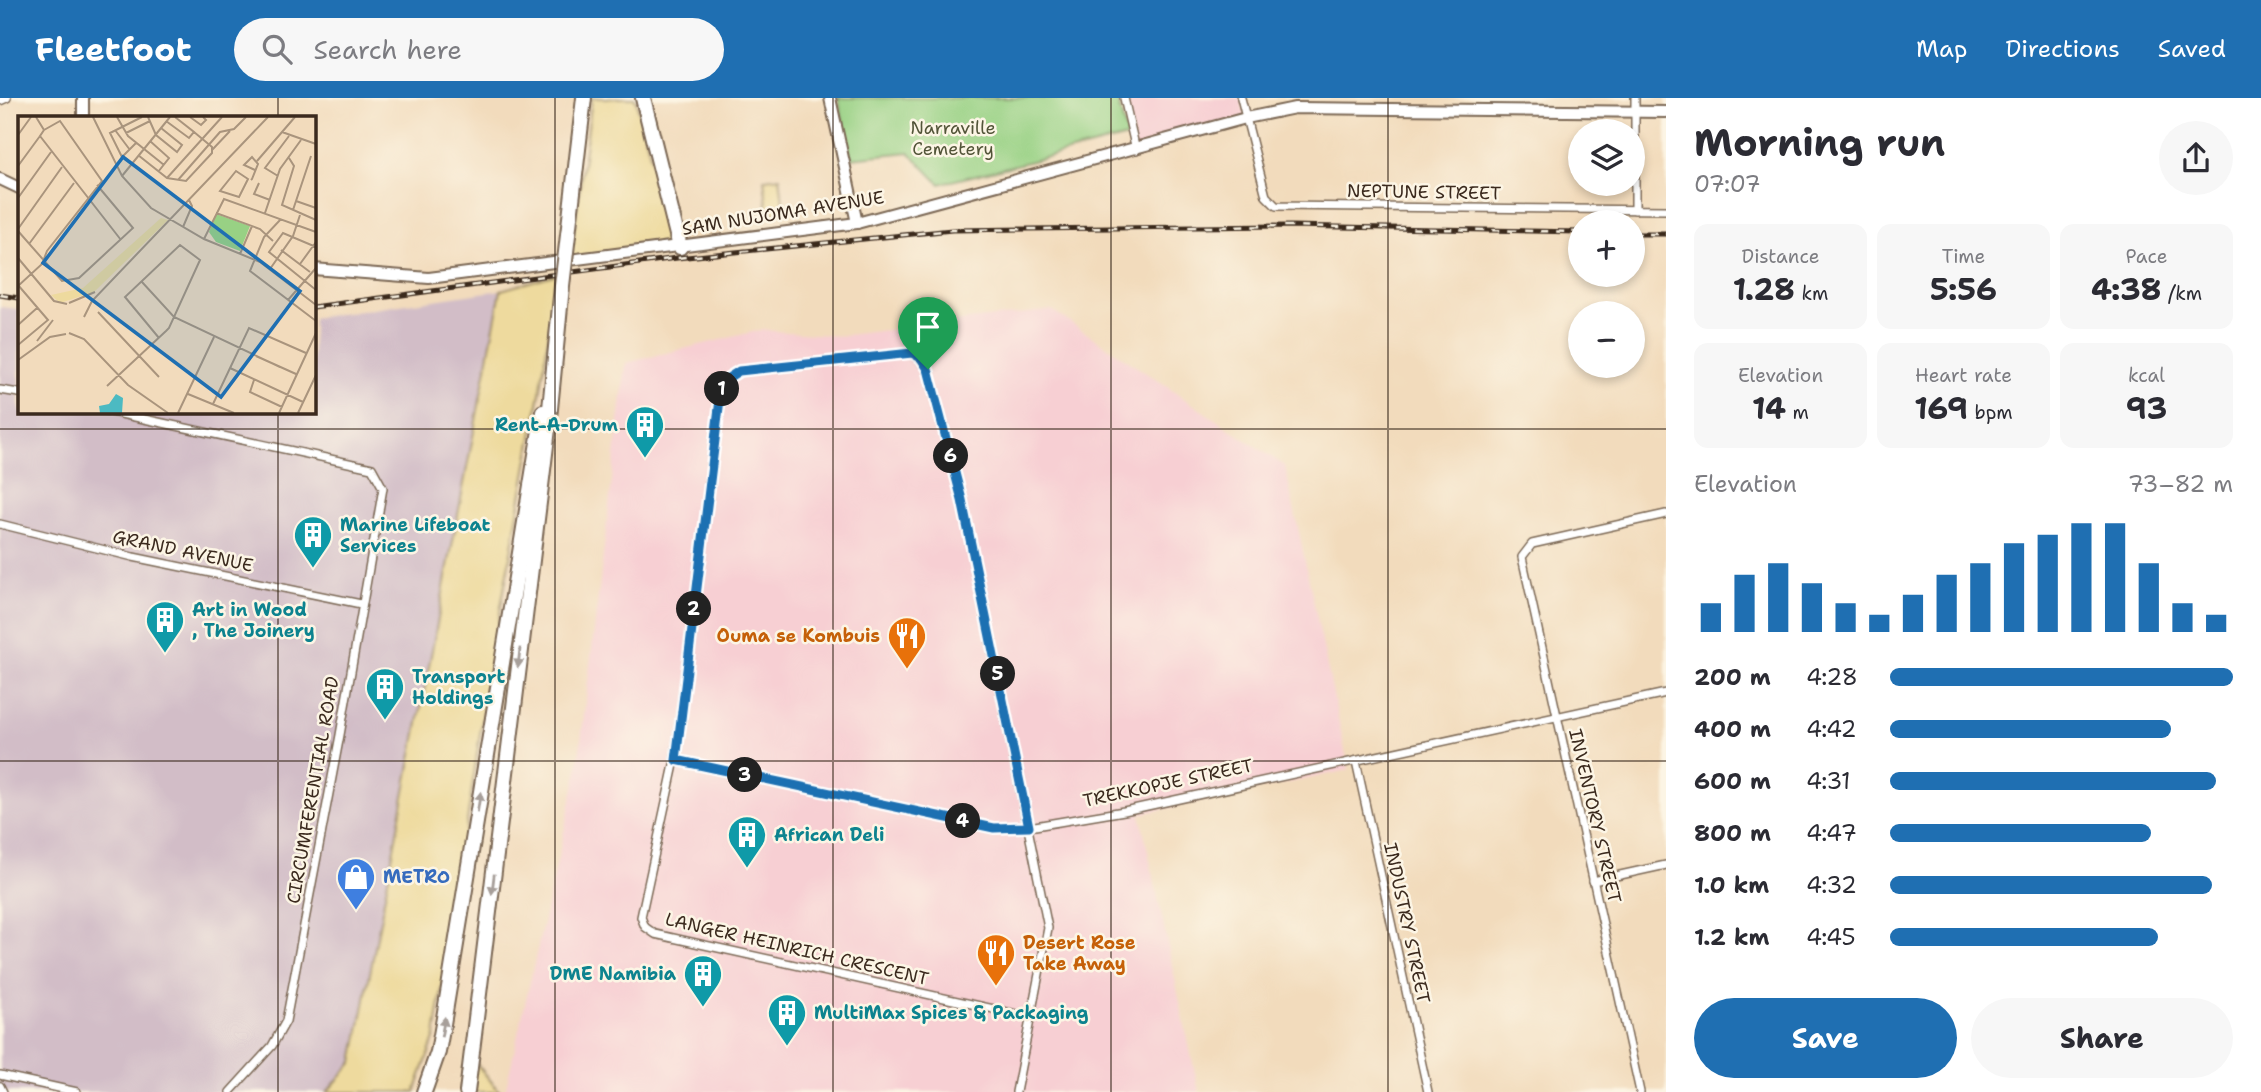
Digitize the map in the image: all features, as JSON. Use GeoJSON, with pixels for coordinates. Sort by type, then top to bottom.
{"type":"FeatureCollection","features":[{"type":"Feature","properties":{"kind":"highway"},"geometry":{"type":"LineString","coordinates":[[467,1092],[548,429],[584,98]]}},
{"type":"Feature","properties":{"kind":"highway"},"geometry":{"type":"LineString","coordinates":[[643,98],[680,247]]}},
{"type":"Feature","properties":{"kind":"highway"},"geometry":{"type":"LineString","coordinates":[[424,1092],[438,1052],[538,429],[551,382]]}},
{"type":"Feature","properties":{"kind":"street"},"geometry":{"type":"LineString","coordinates":[[0,101],[7,98]]}},
{"type":"Feature","properties":{"kind":"street"},"geometry":{"type":"LineString","coordinates":[[83,98],[83,116]]}},
{"type":"Feature","properties":{"kind":"street"},"geometry":{"type":"LineString","coordinates":[[830,98],[857,223]]}},
{"type":"Feature","properties":{"kind":"street"},"geometry":{"type":"LineString","coordinates":[[1124,98],[1136,150]]}},
{"type":"Feature","properties":{"kind":"street","name":"NEPTUNE STREET"},"geometry":{"type":"LineString","coordinates":[[1241,98],[1265,196],[1276,206],[1666,210]]}},
{"type":"Feature","properties":{"kind":"street"},"geometry":{"type":"LineString","coordinates":[[1635,98],[1635,209]]}},
{"type":"Feature","properties":{"kind":"street","name":"SAM NUJOMA AVENUE"},"geometry":{"type":"LineString","coordinates":[[315,269],[429,278],[857,223],[1136,150],[1246,118],[1295,108],[1385,102],[1666,112]]}},
{"type":"Feature","properties":{"kind":"street"},"geometry":{"type":"LineString","coordinates":[[0,179],[18,188]]}},
{"type":"Feature","properties":{"kind":"street","name":"LANGER HEINRICH CRESCENT"},"geometry":{"type":"LineString","coordinates":[[1016,1092],[1048,928],[962,500],[928,369],[921,358],[912,353],[739,371],[728,378],[721,391],[676,760],[641,917],[645,927],[655,934],[1030,1017]]}},
{"type":"Feature","properties":{"kind":"street"},"geometry":{"type":"LineString","coordinates":[[0,390],[18,393]]}},
{"type":"Feature","properties":{"kind":"street","name":"CIRCUMFERENTIAL ROAD"},"geometry":{"type":"LineString","coordinates":[[116,413],[372,468],[379,476],[383,488],[286,1021],[272,1046],[230,1092]]}},
{"type":"Feature","properties":{"kind":"street","name":"INVENTORY STREET"},"geometry":{"type":"LineString","coordinates":[[1640,1092],[1523,564],[1528,547],[1666,514]]}},
{"type":"Feature","properties":{"kind":"street","name":"GRAND AVENUE"},"geometry":{"type":"LineString","coordinates":[[0,524],[133,557],[361,604]]}},
{"type":"Feature","properties":{"kind":"street","name":"TREKKOPJE STREET"},"geometry":{"type":"LineString","coordinates":[[676,760],[994,828],[1029,827],[1124,810],[1666,693]]}},
{"type":"Feature","properties":{"kind":"street","name":"INDUSTRY STREET"},"geometry":{"type":"LineString","coordinates":[[1356,761],[1428,1092]]}},
{"type":"Feature","properties":{"kind":"street"},"geometry":{"type":"LineString","coordinates":[[1594,881],[1666,865]]}},
{"type":"Feature","properties":{"kind":"street"},"geometry":{"type":"LineString","coordinates":[[0,1075],[77,1092]]}},
{"type":"Feature","properties":{"kind":"street"},"geometry":{"type":"LineString","coordinates":[[0,1086],[3,1092]]}},
{"type":"Feature","properties":{"kind":"shaded area"},"geometry":{"type":"Polygon","coordinates":[[[1124,98],[1241,98],[1246,118],[1136,150],[1124,98]]]}},
{"type":"Feature","properties":{"kind":"shaded area"},"geometry":{"type":"Polygon","coordinates":[[[501,290],[353,1062],[327,1092],[0,1092],[0,307],[18,309],[18,413],[315,413],[315,318],[501,290]]]}},
{"type":"Feature","properties":{"kind":"shaded area"},"geometry":{"type":"Polygon","coordinates":[[[1052,310],[1285,466],[1349,770],[1140,814],[1199,1092],[505,1092],[577,774],[626,363],[761,330],[839,336],[1052,310]]]}},
{"type":"Feature","properties":{"kind":"green space","name":"Narraville Cemetery"},"geometry":{"type":"Polygon","coordinates":[[[838,98],[1117,98],[1127,137],[940,184],[909,152],[851,158],[838,98]]]}},
{"type":"Feature","properties":{"kind":"sand"},"geometry":{"type":"Polygon","coordinates":[[[592,98],[634,98],[636,101],[669,229],[662,245],[570,259],[592,98]]]}},
{"type":"Feature","properties":{"kind":"sand"},"geometry":{"type":"Polygon","coordinates":[[[780,177],[784,211],[768,213],[764,179],[780,177]]]}},
{"type":"Feature","properties":{"kind":"sand"},"geometry":{"type":"Polygon","coordinates":[[[557,274],[542,382],[490,667],[435,1036],[415,1092],[327,1092],[353,1062],[501,290],[557,274]]]}},
{"type":"Feature","properties":{"kind":"sand"},"geometry":{"type":"Polygon","coordinates":[[[475,1062],[500,1092],[470,1092],[475,1062]]]}},
{"type":"Feature","properties":{"kind":"railway"},"geometry":{"type":"LineString","coordinates":[[315,307],[677,258],[952,230],[1290,226],[1568,232]]}},
{"type":"Feature","properties":{"kind":"railway"},"geometry":{"type":"LineString","coordinates":[[1645,234],[1666,234]]}},
{"type":"Feature","properties":{"kind":"railway"},"geometry":{"type":"LineString","coordinates":[[0,295],[18,298]]}},
{"type":"Feature","properties":{"kind":"place","name":"Rent-A-Drum"},"geometry":{"type":"Point","coordinates":[645,459]}},
{"type":"Feature","properties":{"kind":"place","name":"Marine Lifeboat Services"},"geometry":{"type":"Point","coordinates":[313,569]}},
{"type":"Feature","properties":{"kind":"place","name":"Art in Wood , The Joinery"},"geometry":{"type":"Point","coordinates":[165,654]}},
{"type":"Feature","properties":{"kind":"place","name":"Ouma se Kombuis"},"geometry":{"type":"Point","coordinates":[907,670]}},
{"type":"Feature","properties":{"kind":"place","name":"Transport Holdings"},"geometry":{"type":"Point","coordinates":[385,721]}},
{"type":"Feature","properties":{"kind":"place","name":"African Deli"},"geometry":{"type":"Point","coordinates":[747,869]}},
{"type":"Feature","properties":{"kind":"place","name":"METRO"},"geometry":{"type":"Point","coordinates":[356,911]}},
{"type":"Feature","properties":{"kind":"place","name":"Desert Rose Take Away"},"geometry":{"type":"Point","coordinates":[996,987]}},
{"type":"Feature","properties":{"kind":"place","name":"DME Namibia"},"geometry":{"type":"Point","coordinates":[703,1008]}},
{"type":"Feature","properties":{"kind":"place","name":"MultiMax Spices & Packaging"},"geometry":{"type":"Point","coordinates":[787,1047]}},
{"type":"Feature","properties":{"kind":"route"},"geometry":{"type":"LineString","coordinates":[[912,353],[921,358],[928,369],[962,500],[1029,827],[994,828],[676,760],[721,391],[728,378],[739,371],[912,353]]}}]}
